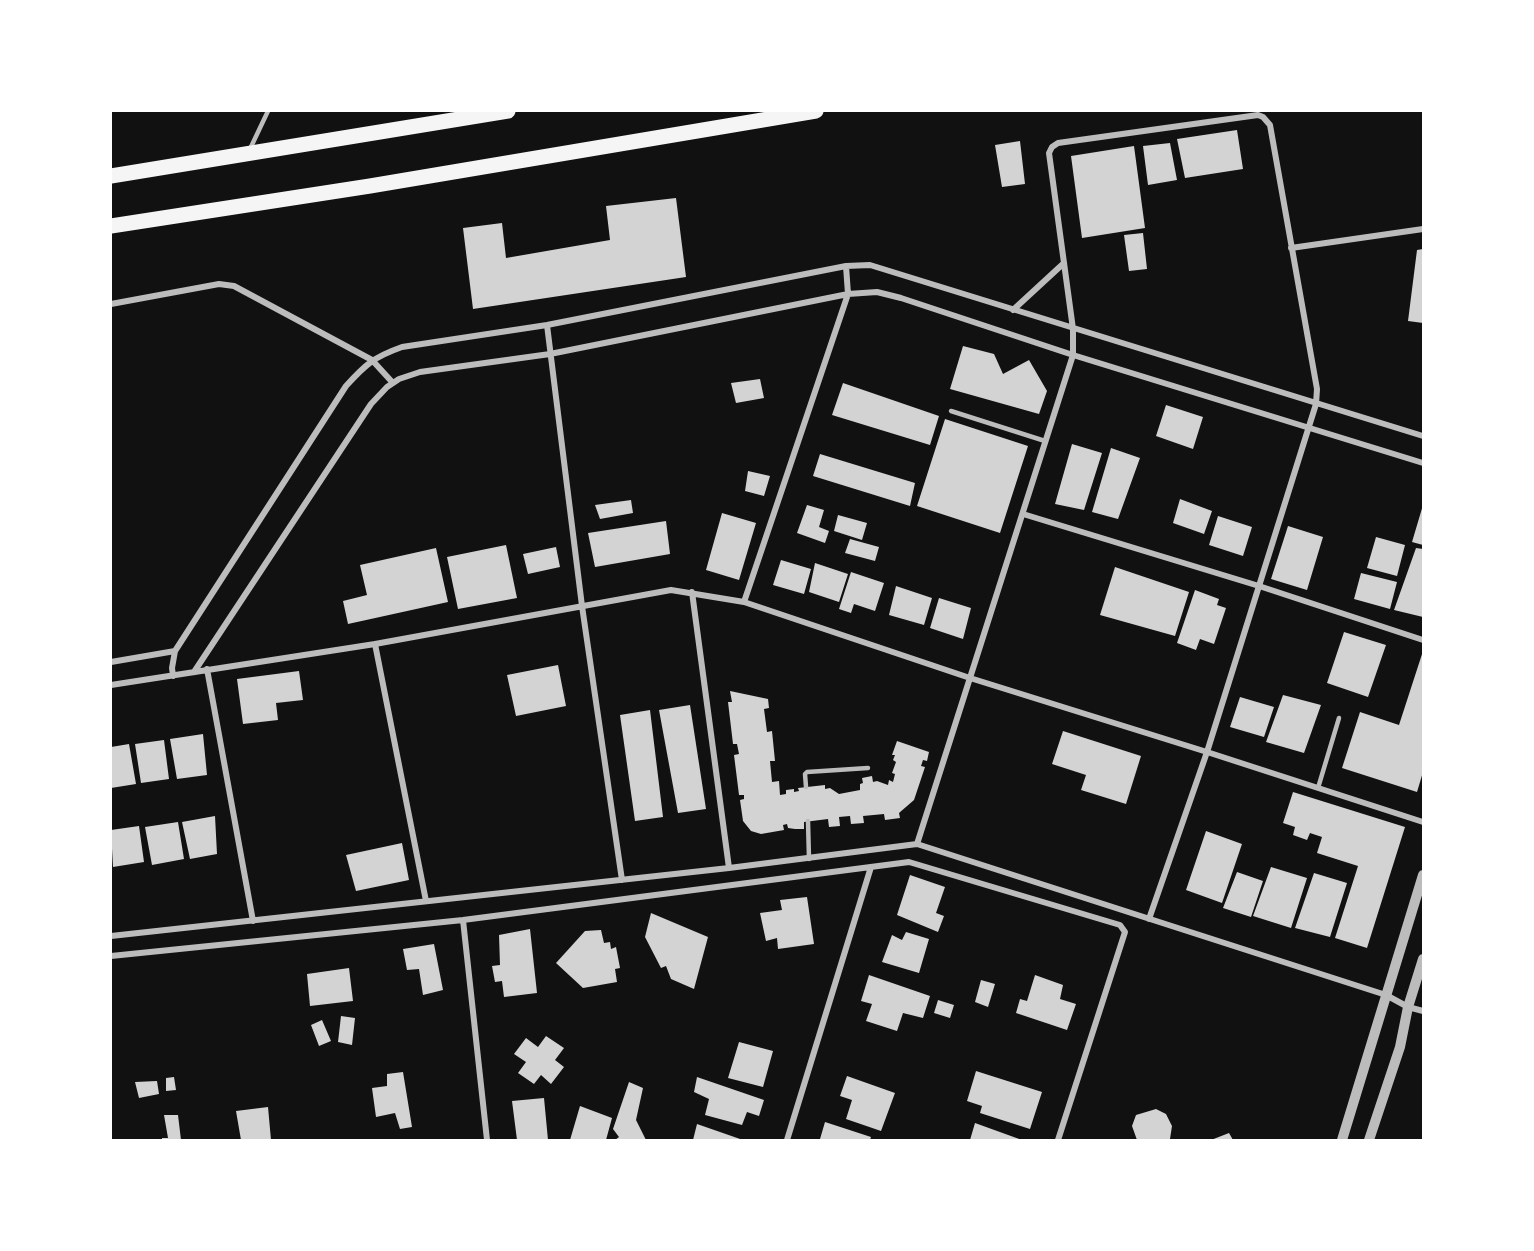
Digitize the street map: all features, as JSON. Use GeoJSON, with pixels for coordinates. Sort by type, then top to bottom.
{"type":"FeatureCollection","features":[{"type":"Feature","properties":{"kind":"highway"},"geometry":{"type":"LineString","coordinates":[[111,176],[508,111]]}},
{"type":"Feature","properties":{"kind":"highway"},"geometry":{"type":"LineString","coordinates":[[111,226],[370,186],[816,111]]}},
{"type":"Feature","properties":{"kind":"street"},"geometry":{"type":"LineString","coordinates":[[917,844],[1073,355],[1073,329],[1049,153],[1058,143],[1253,114],[1263,117],[1270,125],[1317,389],[1316,404],[1207,752],[1149,919]]}},
{"type":"Feature","properties":{"kind":"street"},"geometry":{"type":"LineString","coordinates":[[1291,248],[1423,229]]}},
{"type":"Feature","properties":{"kind":"street"},"geometry":{"type":"LineString","coordinates":[[1013,310],[1064,263]]}},
{"type":"Feature","properties":{"kind":"street"},"geometry":{"type":"LineString","coordinates":[[173,676],[172,668],[176,651],[346,386],[363,367],[379,355],[402,347],[547,325],[846,266],[870,266],[1423,436]]}},
{"type":"Feature","properties":{"kind":"street"},"geometry":{"type":"LineString","coordinates":[[744,602],[848,294],[846,266]]}},
{"type":"Feature","properties":{"kind":"street"},"geometry":{"type":"LineString","coordinates":[[111,304],[219,284],[234,286],[372,360],[393,383]]}},
{"type":"Feature","properties":{"kind":"street"},"geometry":{"type":"LineString","coordinates":[[194,672],[371,404],[393,383],[420,372],[550,354],[848,294],[877,292],[901,298],[1073,355],[1423,464]]}},
{"type":"Feature","properties":{"kind":"street"},"geometry":{"type":"LineString","coordinates":[[547,325],[582,606],[622,880]]}},
{"type":"Feature","properties":{"kind":"street"},"geometry":{"type":"LineString","coordinates":[[1023,514],[1259,586],[1423,640]]}},
{"type":"Feature","properties":{"kind":"street"},"geometry":{"type":"LineString","coordinates":[[111,686],[375,644],[671,590],[692,592],[744,602],[970,678],[1423,822]]}},
{"type":"Feature","properties":{"kind":"street"},"geometry":{"type":"LineString","coordinates":[[692,592],[729,868]]}},
{"type":"Feature","properties":{"kind":"street"},"geometry":{"type":"LineString","coordinates":[[375,644],[426,901]]}},
{"type":"Feature","properties":{"kind":"street"},"geometry":{"type":"LineString","coordinates":[[111,662],[176,651]]}},
{"type":"Feature","properties":{"kind":"street"},"geometry":{"type":"LineString","coordinates":[[207,669],[253,921]]}},
{"type":"Feature","properties":{"kind":"street"},"geometry":{"type":"LineString","coordinates":[[111,936],[809,859],[917,844],[1386,995],[1408,1007],[1423,1011]]}},
{"type":"Feature","properties":{"kind":"street"},"geometry":{"type":"LineString","coordinates":[[111,956],[463,920],[909,861],[1120,925],[1125,932],[1058,1140]]}},
{"type":"Feature","properties":{"kind":"street"},"geometry":{"type":"LineString","coordinates":[[787,1140],[871,867]]}},
{"type":"Feature","properties":{"kind":"street"},"geometry":{"type":"LineString","coordinates":[[1342,1140],[1423,875]]}},
{"type":"Feature","properties":{"kind":"street"},"geometry":{"type":"LineString","coordinates":[[463,920],[487,1140]]}},
{"type":"Feature","properties":{"kind":"street"},"geometry":{"type":"LineString","coordinates":[[1369,1140],[1400,1047],[1408,1007],[1423,959]]}},
{"type":"Feature","properties":{"kind":"lane"},"geometry":{"type":"LineString","coordinates":[[248,154],[268,111]]}},
{"type":"Feature","properties":{"kind":"lane"},"geometry":{"type":"LineString","coordinates":[[951,411],[1045,441]]}},
{"type":"Feature","properties":{"kind":"lane"},"geometry":{"type":"LineString","coordinates":[[1318,788],[1339,718]]}},
{"type":"Feature","properties":{"kind":"lane"},"geometry":{"type":"LineString","coordinates":[[806,787],[805,774],[808,772],[868,768]]}},
{"type":"Feature","properties":{"kind":"lane"},"geometry":{"type":"LineString","coordinates":[[808,821],[809,859]]}},
{"type":"Feature","properties":{"kind":"building"},"geometry":{"type":"Polygon","coordinates":[[[1237,130],[1243,169],[1185,178],[1177,139],[1237,130]]]}},
{"type":"Feature","properties":{"kind":"building"},"geometry":{"type":"Polygon","coordinates":[[[1020,141],[1025,184],[1002,187],[995,145],[1020,141]]]}},
{"type":"Feature","properties":{"kind":"building"},"geometry":{"type":"Polygon","coordinates":[[[1170,143],[1177,180],[1148,185],[1143,146],[1170,143]]]}},
{"type":"Feature","properties":{"kind":"building"},"geometry":{"type":"Polygon","coordinates":[[[1134,146],[1145,228],[1082,238],[1071,156],[1134,146]]]}},
{"type":"Feature","properties":{"kind":"building"},"geometry":{"type":"Polygon","coordinates":[[[676,198],[686,277],[473,309],[463,228],[502,223],[506,258],[610,240],[606,206],[676,198]]]}},
{"type":"Feature","properties":{"kind":"building"},"geometry":{"type":"Polygon","coordinates":[[[1143,233],[1147,269],[1129,271],[1124,235],[1143,233]]]}},
{"type":"Feature","properties":{"kind":"building"},"geometry":{"type":"Polygon","coordinates":[[[1423,249],[1423,323],[1408,321],[1417,250],[1423,249]]]}},
{"type":"Feature","properties":{"kind":"building"},"geometry":{"type":"Polygon","coordinates":[[[963,346],[994,354],[1003,374],[1029,360],[1047,391],[1039,414],[950,389],[963,346]]]}},
{"type":"Feature","properties":{"kind":"building"},"geometry":{"type":"Polygon","coordinates":[[[760,379],[764,398],[736,403],[731,383],[760,379]]]}},
{"type":"Feature","properties":{"kind":"building"},"geometry":{"type":"Polygon","coordinates":[[[843,383],[939,416],[930,445],[832,415],[843,383]]]}},
{"type":"Feature","properties":{"kind":"building"},"geometry":{"type":"Polygon","coordinates":[[[1166,405],[1203,417],[1193,449],[1156,436],[1166,405]]]}},
{"type":"Feature","properties":{"kind":"building"},"geometry":{"type":"Polygon","coordinates":[[[945,419],[1028,446],[1000,533],[917,506],[945,419]]]}},
{"type":"Feature","properties":{"kind":"building"},"geometry":{"type":"Polygon","coordinates":[[[1072,444],[1102,453],[1084,510],[1055,504],[1072,444]]]}},
{"type":"Feature","properties":{"kind":"building"},"geometry":{"type":"Polygon","coordinates":[[[1111,448],[1140,458],[1118,519],[1092,512],[1111,448]]]}},
{"type":"Feature","properties":{"kind":"building"},"geometry":{"type":"Polygon","coordinates":[[[820,454],[915,483],[910,506],[813,476],[820,454]]]}},
{"type":"Feature","properties":{"kind":"building"},"geometry":{"type":"Polygon","coordinates":[[[748,471],[770,476],[764,496],[745,491],[748,471]]]}},
{"type":"Feature","properties":{"kind":"building"},"geometry":{"type":"Polygon","coordinates":[[[1180,499],[1212,511],[1204,534],[1173,523],[1180,499]]]}},
{"type":"Feature","properties":{"kind":"building"},"geometry":{"type":"Polygon","coordinates":[[[631,500],[633,513],[600,519],[595,505],[631,500]]]}},
{"type":"Feature","properties":{"kind":"building"},"geometry":{"type":"Polygon","coordinates":[[[807,505],[824,510],[819,527],[829,531],[825,543],[797,533],[807,505]]]}},
{"type":"Feature","properties":{"kind":"building"},"geometry":{"type":"Polygon","coordinates":[[[1423,505],[1423,545],[1412,542],[1423,505]]]}},
{"type":"Feature","properties":{"kind":"building"},"geometry":{"type":"Polygon","coordinates":[[[722,513],[756,523],[739,580],[706,570],[722,513]]]}},
{"type":"Feature","properties":{"kind":"building"},"geometry":{"type":"Polygon","coordinates":[[[838,515],[867,523],[862,540],[834,531],[838,515]]]}},
{"type":"Feature","properties":{"kind":"building"},"geometry":{"type":"Polygon","coordinates":[[[1218,516],[1252,527],[1243,556],[1209,545],[1218,516]]]}},
{"type":"Feature","properties":{"kind":"building"},"geometry":{"type":"Polygon","coordinates":[[[666,521],[670,554],[595,567],[588,533],[666,521]]]}},
{"type":"Feature","properties":{"kind":"building"},"geometry":{"type":"Polygon","coordinates":[[[1288,526],[1323,537],[1307,590],[1271,579],[1288,526]]]}},
{"type":"Feature","properties":{"kind":"building"},"geometry":{"type":"Polygon","coordinates":[[[1376,537],[1405,545],[1397,576],[1367,568],[1376,537]]]}},
{"type":"Feature","properties":{"kind":"building"},"geometry":{"type":"Polygon","coordinates":[[[850,539],[879,547],[875,561],[845,553],[850,539]]]}},
{"type":"Feature","properties":{"kind":"building"},"geometry":{"type":"Polygon","coordinates":[[[506,545],[517,598],[458,609],[447,557],[506,545]]]}},
{"type":"Feature","properties":{"kind":"building"},"geometry":{"type":"Polygon","coordinates":[[[556,547],[560,567],[528,574],[523,554],[556,547]]]}},
{"type":"Feature","properties":{"kind":"building"},"geometry":{"type":"Polygon","coordinates":[[[436,548],[448,602],[348,624],[343,601],[367,595],[360,565],[436,548]]]}},
{"type":"Feature","properties":{"kind":"building"},"geometry":{"type":"Polygon","coordinates":[[[1416,548],[1423,549],[1423,617],[1394,610],[1416,548]]]}},
{"type":"Feature","properties":{"kind":"building"},"geometry":{"type":"Polygon","coordinates":[[[781,560],[811,569],[804,594],[773,585],[781,560]]]}},
{"type":"Feature","properties":{"kind":"building"},"geometry":{"type":"Polygon","coordinates":[[[815,563],[848,574],[839,602],[809,592],[815,563]]]}},
{"type":"Feature","properties":{"kind":"building"},"geometry":{"type":"Polygon","coordinates":[[[1115,567],[1189,592],[1175,636],[1100,615],[1115,567]]]}},
{"type":"Feature","properties":{"kind":"building"},"geometry":{"type":"Polygon","coordinates":[[[851,572],[884,583],[875,611],[854,604],[851,613],[839,609],[851,572]]]}},
{"type":"Feature","properties":{"kind":"building"},"geometry":{"type":"Polygon","coordinates":[[[1361,573],[1397,582],[1390,609],[1354,599],[1361,573]]]}},
{"type":"Feature","properties":{"kind":"building"},"geometry":{"type":"Polygon","coordinates":[[[896,586],[932,598],[924,625],[889,615],[896,586]]]}},
{"type":"Feature","properties":{"kind":"building"},"geometry":{"type":"Polygon","coordinates":[[[1195,590],[1219,599],[1217,605],[1226,608],[1214,644],[1200,639],[1196,650],[1177,643],[1195,590]]]}},
{"type":"Feature","properties":{"kind":"building"},"geometry":{"type":"Polygon","coordinates":[[[939,598],[971,608],[963,639],[930,628],[939,598]]]}},
{"type":"Feature","properties":{"kind":"building"},"geometry":{"type":"Polygon","coordinates":[[[1344,632],[1386,645],[1368,697],[1327,683],[1344,632]]]}},
{"type":"Feature","properties":{"kind":"building"},"geometry":{"type":"Polygon","coordinates":[[[1423,651],[1423,772],[1417,792],[1342,768],[1360,712],[1399,725],[1423,651]]]}},
{"type":"Feature","properties":{"kind":"building"},"geometry":{"type":"Polygon","coordinates":[[[558,665],[566,706],[516,716],[507,675],[558,665]]]}},
{"type":"Feature","properties":{"kind":"building"},"geometry":{"type":"Polygon","coordinates":[[[299,671],[303,700],[276,703],[278,720],[243,724],[237,679],[299,671]]]}},
{"type":"Feature","properties":{"kind":"building"},"geometry":{"type":"Polygon","coordinates":[[[730,691],[768,699],[769,708],[764,709],[767,732],[772,731],[775,761],[770,761],[772,782],[779,781],[780,795],[786,794],[786,790],[794,789],[794,792],[799,791],[798,788],[825,785],[825,789],[830,788],[839,794],[860,790],[860,784],[863,783],[862,778],[872,776],[873,782],[888,785],[889,780],[893,782],[895,774],[892,773],[896,762],[893,760],[895,755],[892,755],[897,741],[929,752],[927,761],[923,760],[921,766],[925,767],[914,800],[899,813],[900,818],[885,820],[884,814],[863,816],[864,823],[851,824],[850,816],[839,817],[840,826],[829,827],[828,819],[804,822],[804,829],[788,828],[787,824],[783,825],[784,830],[761,834],[751,831],[743,821],[740,800],[744,799],[744,795],[739,795],[734,755],[739,754],[737,744],[733,744],[728,702],[732,702],[730,691]]]}},
{"type":"Feature","properties":{"kind":"building"},"geometry":{"type":"Polygon","coordinates":[[[1283,695],[1321,705],[1304,753],[1266,742],[1283,695]]]}},
{"type":"Feature","properties":{"kind":"building"},"geometry":{"type":"Polygon","coordinates":[[[1240,697],[1274,707],[1264,737],[1230,727],[1240,697]]]}},
{"type":"Feature","properties":{"kind":"building"},"geometry":{"type":"Polygon","coordinates":[[[690,705],[706,809],[678,813],[659,710],[690,705]]]}},
{"type":"Feature","properties":{"kind":"building"},"geometry":{"type":"Polygon","coordinates":[[[650,710],[663,817],[635,821],[620,715],[650,710]]]}},
{"type":"Feature","properties":{"kind":"building"},"geometry":{"type":"Polygon","coordinates":[[[1063,731],[1141,756],[1126,804],[1081,790],[1086,775],[1052,764],[1063,731]]]}},
{"type":"Feature","properties":{"kind":"building"},"geometry":{"type":"Polygon","coordinates":[[[203,734],[207,775],[177,779],[170,739],[203,734]]]}},
{"type":"Feature","properties":{"kind":"building"},"geometry":{"type":"Polygon","coordinates":[[[164,740],[169,779],[141,783],[135,744],[164,740]]]}},
{"type":"Feature","properties":{"kind":"building"},"geometry":{"type":"Polygon","coordinates":[[[129,744],[136,784],[111,788],[111,747],[129,744]]]}},
{"type":"Feature","properties":{"kind":"building"},"geometry":{"type":"Polygon","coordinates":[[[1293,792],[1405,827],[1367,948],[1335,938],[1358,866],[1317,853],[1322,837],[1310,833],[1307,840],[1293,835],[1295,827],[1283,823],[1293,792]]]}},
{"type":"Feature","properties":{"kind":"building"},"geometry":{"type":"Polygon","coordinates":[[[215,816],[217,854],[190,859],[182,822],[215,816]]]}},
{"type":"Feature","properties":{"kind":"building"},"geometry":{"type":"Polygon","coordinates":[[[178,822],[184,859],[152,865],[145,827],[178,822]]]}},
{"type":"Feature","properties":{"kind":"building"},"geometry":{"type":"Polygon","coordinates":[[[139,826],[144,862],[113,867],[111,830],[139,826]]]}},
{"type":"Feature","properties":{"kind":"building"},"geometry":{"type":"Polygon","coordinates":[[[1206,831],[1242,844],[1222,903],[1186,890],[1206,831]]]}},
{"type":"Feature","properties":{"kind":"building"},"geometry":{"type":"Polygon","coordinates":[[[402,843],[409,880],[356,891],[346,855],[402,843]]]}},
{"type":"Feature","properties":{"kind":"building"},"geometry":{"type":"Polygon","coordinates":[[[1271,867],[1307,878],[1291,928],[1253,916],[1271,867]]]}},
{"type":"Feature","properties":{"kind":"building"},"geometry":{"type":"Polygon","coordinates":[[[1237,872],[1263,881],[1251,917],[1223,908],[1237,872]]]}},
{"type":"Feature","properties":{"kind":"building"},"geometry":{"type":"Polygon","coordinates":[[[1314,873],[1347,883],[1330,937],[1295,928],[1314,873]]]}},
{"type":"Feature","properties":{"kind":"building"},"geometry":{"type":"Polygon","coordinates":[[[910,875],[945,887],[936,913],[944,916],[938,932],[897,915],[910,875]]]}},
{"type":"Feature","properties":{"kind":"building"},"geometry":{"type":"Polygon","coordinates":[[[807,897],[814,944],[778,949],[777,938],[766,941],[760,913],[782,910],[780,900],[807,897]]]}},
{"type":"Feature","properties":{"kind":"building"},"geometry":{"type":"Polygon","coordinates":[[[651,913],[708,937],[694,989],[671,979],[666,966],[661,968],[645,937],[651,913]]]}},
{"type":"Feature","properties":{"kind":"building"},"geometry":{"type":"Polygon","coordinates":[[[530,929],[537,993],[504,997],[502,981],[495,982],[492,966],[500,965],[499,935],[530,929]]]}},
{"type":"Feature","properties":{"kind":"building"},"geometry":{"type":"Polygon","coordinates":[[[601,930],[604,943],[610,942],[611,949],[616,947],[620,968],[615,969],[617,982],[583,988],[556,963],[585,931],[601,930]]]}},
{"type":"Feature","properties":{"kind":"building"},"geometry":{"type":"Polygon","coordinates":[[[906,932],[929,939],[919,973],[882,962],[892,935],[902,940],[906,932]]]}},
{"type":"Feature","properties":{"kind":"building"},"geometry":{"type":"Polygon","coordinates":[[[434,944],[443,990],[423,995],[419,969],[407,970],[403,949],[434,944]]]}},
{"type":"Feature","properties":{"kind":"building"},"geometry":{"type":"Polygon","coordinates":[[[349,968],[353,1001],[310,1006],[307,974],[349,968]]]}},
{"type":"Feature","properties":{"kind":"building"},"geometry":{"type":"Polygon","coordinates":[[[869,975],[930,996],[923,1018],[903,1013],[897,1031],[866,1021],[872,1004],[861,1001],[869,975]]]}},
{"type":"Feature","properties":{"kind":"building"},"geometry":{"type":"Polygon","coordinates":[[[1035,975],[1063,985],[1060,999],[1076,1004],[1067,1030],[1016,1013],[1020,999],[1027,1001],[1035,975]]]}},
{"type":"Feature","properties":{"kind":"building"},"geometry":{"type":"Polygon","coordinates":[[[981,980],[995,984],[988,1007],[975,1002],[981,980]]]}},
{"type":"Feature","properties":{"kind":"building"},"geometry":{"type":"Polygon","coordinates":[[[938,1000],[954,1005],[950,1018],[934,1013],[938,1000]]]}},
{"type":"Feature","properties":{"kind":"building"},"geometry":{"type":"Polygon","coordinates":[[[341,1016],[355,1018],[352,1045],[338,1042],[341,1016]]]}},
{"type":"Feature","properties":{"kind":"building"},"geometry":{"type":"Polygon","coordinates":[[[322,1020],[331,1041],[319,1046],[311,1025],[322,1020]]]}},
{"type":"Feature","properties":{"kind":"building"},"geometry":{"type":"Polygon","coordinates":[[[546,1036],[564,1048],[555,1060],[564,1067],[551,1084],[541,1075],[534,1084],[518,1073],[526,1062],[514,1054],[526,1038],[538,1047],[546,1036]]]}},
{"type":"Feature","properties":{"kind":"building"},"geometry":{"type":"Polygon","coordinates":[[[739,1042],[773,1051],[763,1087],[728,1078],[739,1042]]]}},
{"type":"Feature","properties":{"kind":"building"},"geometry":{"type":"Polygon","coordinates":[[[976,1071],[1042,1092],[1030,1129],[980,1113],[982,1106],[967,1101],[976,1071]]]}},
{"type":"Feature","properties":{"kind":"building"},"geometry":{"type":"Polygon","coordinates":[[[403,1072],[412,1127],[400,1129],[395,1113],[376,1117],[372,1088],[387,1086],[387,1074],[403,1072]]]}},
{"type":"Feature","properties":{"kind":"building"},"geometry":{"type":"Polygon","coordinates":[[[847,1076],[895,1093],[881,1131],[846,1119],[852,1100],[840,1096],[847,1076]]]}},
{"type":"Feature","properties":{"kind":"building"},"geometry":{"type":"Polygon","coordinates":[[[174,1077],[176,1090],[166,1091],[166,1078],[174,1077]]]}},
{"type":"Feature","properties":{"kind":"building"},"geometry":{"type":"Polygon","coordinates":[[[697,1077],[764,1100],[759,1116],[747,1112],[742,1125],[705,1115],[709,1099],[694,1092],[697,1077]]]}},
{"type":"Feature","properties":{"kind":"building"},"geometry":{"type":"Polygon","coordinates":[[[157,1081],[159,1094],[139,1098],[135,1082],[157,1081]]]}},
{"type":"Feature","properties":{"kind":"building"},"geometry":{"type":"Polygon","coordinates":[[[629,1082],[643,1088],[636,1120],[646,1140],[615,1140],[619,1137],[613,1129],[629,1082]]]}},
{"type":"Feature","properties":{"kind":"building"},"geometry":{"type":"Polygon","coordinates":[[[544,1098],[548,1140],[517,1140],[512,1101],[544,1098]]]}},
{"type":"Feature","properties":{"kind":"building"},"geometry":{"type":"Polygon","coordinates":[[[580,1106],[612,1118],[606,1140],[570,1140],[580,1106]]]}},
{"type":"Feature","properties":{"kind":"building"},"geometry":{"type":"Polygon","coordinates":[[[268,1107],[271,1140],[241,1140],[236,1111],[268,1107]]]}},
{"type":"Feature","properties":{"kind":"building"},"geometry":{"type":"Polygon","coordinates":[[[1156,1109],[1166,1114],[1172,1126],[1170,1139],[1137,1140],[1132,1126],[1136,1115],[1156,1109]]]}},
{"type":"Feature","properties":{"kind":"building"},"geometry":{"type":"Polygon","coordinates":[[[164,1115],[178,1115],[181,1140],[162,1140],[162,1138],[168,1138],[164,1115]]]}},
{"type":"Feature","properties":{"kind":"building"},"geometry":{"type":"Polygon","coordinates":[[[825,1122],[871,1137],[870,1140],[820,1139],[825,1122]]]}},
{"type":"Feature","properties":{"kind":"building"},"geometry":{"type":"Polygon","coordinates":[[[975,1123],[1022,1140],[970,1140],[975,1123]]]}},
{"type":"Feature","properties":{"kind":"building"},"geometry":{"type":"Polygon","coordinates":[[[697,1124],[743,1140],[693,1140],[697,1124]]]}},
{"type":"Feature","properties":{"kind":"building"},"geometry":{"type":"Polygon","coordinates":[[[1229,1133],[1233,1140],[1211,1140],[1229,1133]]]}}]}
